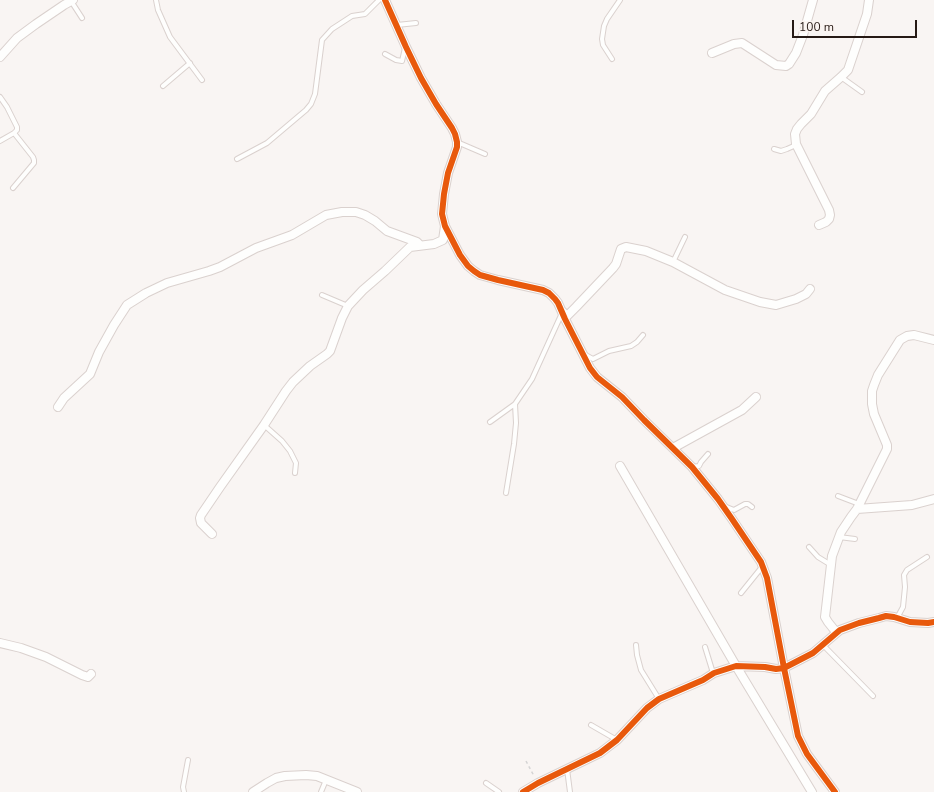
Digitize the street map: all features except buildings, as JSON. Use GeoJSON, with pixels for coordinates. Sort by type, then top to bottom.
{"type":"FeatureCollection","features":[{"type":"Feature","properties":{"kind":"street"},"geometry":{"type":"LineString","coordinates":[[385,0],[406,47],[436,104],[452,128],[457,142],[457,147],[448,173],[442,214],[445,226],[460,254],[468,266],[480,275],[543,290],[549,293],[558,303],[590,368],[598,377],[622,396],[647,423],[692,466],[722,505],[753,550],[763,566],[768,578],[798,736],[807,754],[835,792]]}},
{"type":"Feature","properties":{"kind":"street"},"geometry":{"type":"LineString","coordinates":[[712,53],[734,44],[742,43],[776,65],[786,66],[796,53],[813,0]]}},
{"type":"Feature","properties":{"kind":"street"},"geometry":{"type":"LineString","coordinates":[[820,225],[829,219],[829,210],[796,144],[795,134],[811,114],[824,91],[848,70],[867,14],[870,0]]}},
{"type":"Feature","properties":{"kind":"street"},"geometry":{"type":"LineString","coordinates":[[0,57],[17,38],[67,2]]}},
{"type":"Feature","properties":{"kind":"street"},"geometry":{"type":"LineString","coordinates":[[58,407],[64,398],[90,374],[99,352],[127,305],[146,293],[167,283],[220,267],[256,248],[292,235],[326,216],[342,212],[356,212],[365,215],[387,231],[417,242],[420,245]]}},
{"type":"Feature","properties":{"kind":"street"},"geometry":{"type":"LineString","coordinates":[[212,534],[201,523],[201,515],[292,382],[310,366],[328,354],[348,306],[363,290],[385,272],[410,248],[420,245],[434,244],[443,240],[445,226]]}},
{"type":"Feature","properties":{"kind":"street"},"geometry":{"type":"LineString","coordinates":[[561,311],[567,316],[613,268],[621,250],[629,247],[646,251],[673,262],[725,290],[760,302],[776,305],[796,299],[806,294],[810,290]]}},
{"type":"Feature","properties":{"kind":"street"},"geometry":{"type":"LineString","coordinates":[[836,632],[825,617],[832,556],[839,537],[858,507],[887,449],[887,445],[874,414],[872,391],[878,375],[900,340],[907,336],[914,335],[934,340]]}},
{"type":"Feature","properties":{"kind":"street"},"geometry":{"type":"LineString","coordinates":[[673,448],[742,410],[756,397]]}},
{"type":"Feature","properties":{"kind":"street"},"geometry":{"type":"LineString","coordinates":[[620,466],[736,666],[812,792]]}},
{"type":"Feature","properties":{"kind":"street"},"geometry":{"type":"LineString","coordinates":[[858,507],[912,505],[934,499]]}},
{"type":"Feature","properties":{"kind":"street"},"geometry":{"type":"LineString","coordinates":[[523,792],[538,783],[600,753],[617,740],[647,708],[659,698],[703,680],[714,673],[736,666],[776,669],[784,668],[813,653],[836,632],[850,626],[886,616],[910,622],[934,622]]}},
{"type":"Feature","properties":{"kind":"street"},"geometry":{"type":"LineString","coordinates":[[0,643],[21,648],[46,657],[82,675],[88,677],[91,674]]}},
{"type":"Feature","properties":{"kind":"street"},"geometry":{"type":"LineString","coordinates":[[257,790],[276,778],[306,775],[317,776],[357,792]]}},
{"type":"Feature","properties":{"kind":"lane"},"geometry":{"type":"LineString","coordinates":[[156,0],[158,10],[170,37],[202,80]]}},
{"type":"Feature","properties":{"kind":"lane"},"geometry":{"type":"LineString","coordinates":[[237,159],[249,154],[267,143],[306,110],[311,104],[315,94],[322,40],[332,28],[352,16],[365,14],[379,0]]}},
{"type":"Feature","properties":{"kind":"lane"},"geometry":{"type":"LineString","coordinates":[[612,60],[603,45],[602,38],[607,19],[620,0]]}},
{"type":"Feature","properties":{"kind":"lane"},"geometry":{"type":"LineString","coordinates":[[67,2],[82,18]]}},
{"type":"Feature","properties":{"kind":"lane"},"geometry":{"type":"LineString","coordinates":[[396,25],[416,23]]}},
{"type":"Feature","properties":{"kind":"lane"},"geometry":{"type":"LineString","coordinates":[[385,54],[396,60],[402,61],[406,47]]}},
{"type":"Feature","properties":{"kind":"lane"},"geometry":{"type":"LineString","coordinates":[[163,86],[190,63]]}},
{"type":"Feature","properties":{"kind":"lane"},"geometry":{"type":"LineString","coordinates":[[841,77],[862,92]]}},
{"type":"Feature","properties":{"kind":"lane"},"geometry":{"type":"LineString","coordinates":[[0,97],[17,127],[17,130],[14,133],[0,141]]}},
{"type":"Feature","properties":{"kind":"lane"},"geometry":{"type":"LineString","coordinates":[[13,188],[34,163],[34,160],[14,133]]}},
{"type":"Feature","properties":{"kind":"lane"},"geometry":{"type":"LineString","coordinates":[[457,142],[485,154]]}},
{"type":"Feature","properties":{"kind":"lane"},"geometry":{"type":"LineString","coordinates":[[774,149],[781,151],[796,144]]}},
{"type":"Feature","properties":{"kind":"lane"},"geometry":{"type":"LineString","coordinates":[[673,262],[685,237]]}},
{"type":"Feature","properties":{"kind":"lane"},"geometry":{"type":"LineString","coordinates":[[322,295],[348,306]]}},
{"type":"Feature","properties":{"kind":"lane"},"geometry":{"type":"LineString","coordinates":[[490,422],[515,404],[532,379],[561,311]]}},
{"type":"Feature","properties":{"kind":"lane"},"geometry":{"type":"LineString","coordinates":[[582,353],[593,358],[608,351],[631,346],[643,335]]}},
{"type":"Feature","properties":{"kind":"lane"},"geometry":{"type":"LineString","coordinates":[[506,493],[514,444],[516,423],[515,404]]}},
{"type":"Feature","properties":{"kind":"lane"},"geometry":{"type":"LineString","coordinates":[[264,425],[282,441],[290,451],[296,463],[295,473]]}},
{"type":"Feature","properties":{"kind":"lane"},"geometry":{"type":"LineString","coordinates":[[692,466],[698,466],[708,454]]}},
{"type":"Feature","properties":{"kind":"lane"},"geometry":{"type":"LineString","coordinates":[[838,496],[858,507]]}},
{"type":"Feature","properties":{"kind":"lane"},"geometry":{"type":"LineString","coordinates":[[722,505],[734,510],[745,504],[752,507]]}},
{"type":"Feature","properties":{"kind":"lane"},"geometry":{"type":"LineString","coordinates":[[839,537],[855,539]]}},
{"type":"Feature","properties":{"kind":"lane"},"geometry":{"type":"LineString","coordinates":[[809,547],[818,557],[831,565]]}},
{"type":"Feature","properties":{"kind":"lane"},"geometry":{"type":"LineString","coordinates":[[897,618],[903,607],[905,587],[904,575],[907,570],[927,557]]}},
{"type":"Feature","properties":{"kind":"lane"},"geometry":{"type":"LineString","coordinates":[[741,593],[763,566]]}},
{"type":"Feature","properties":{"kind":"lane"},"geometry":{"type":"LineString","coordinates":[[636,645],[641,670],[659,698]]}},
{"type":"Feature","properties":{"kind":"lane"},"geometry":{"type":"LineString","coordinates":[[823,645],[873,696]]}},
{"type":"Feature","properties":{"kind":"lane"},"geometry":{"type":"LineString","coordinates":[[705,647],[714,673]]}},
{"type":"Feature","properties":{"kind":"lane"},"geometry":{"type":"LineString","coordinates":[[591,725],[617,740]]}},
{"type":"Feature","properties":{"kind":"lane"},"geometry":{"type":"LineString","coordinates":[[184,792],[183,782],[188,760]]}},
{"type":"Feature","properties":{"kind":"lane"},"geometry":{"type":"LineString","coordinates":[[567,769],[570,792]]}},
{"type":"Feature","properties":{"kind":"lane"},"geometry":{"type":"LineString","coordinates":[[321,792],[326,779]]}},
{"type":"Feature","properties":{"kind":"lane"},"geometry":{"type":"LineString","coordinates":[[486,783],[498,792]]}},
{"type":"Feature","properties":{"kind":"path"},"geometry":{"type":"LineString","coordinates":[[526,761],[538,783]]}},
{"type":"Feature","properties":{"kind":"cycle path"},"geometry":{"type":"LineString","coordinates":[[385,0],[421,78],[455,134],[457,147],[448,173],[442,214],[445,226],[460,255],[468,266],[480,275],[543,290],[549,293],[558,303],[590,368],[597,377],[622,397],[692,467],[732,519],[761,562],[767,578],[798,736],[807,754],[835,792]]}},
{"type":"Feature","properties":{"kind":"cycle path"},"geometry":{"type":"LineString","coordinates":[[523,792],[538,783],[600,753],[617,740],[647,708],[659,699],[703,680],[714,673],[736,666],[776,669],[784,668],[813,653],[840,630],[886,616],[910,622],[934,622]]}}]}
